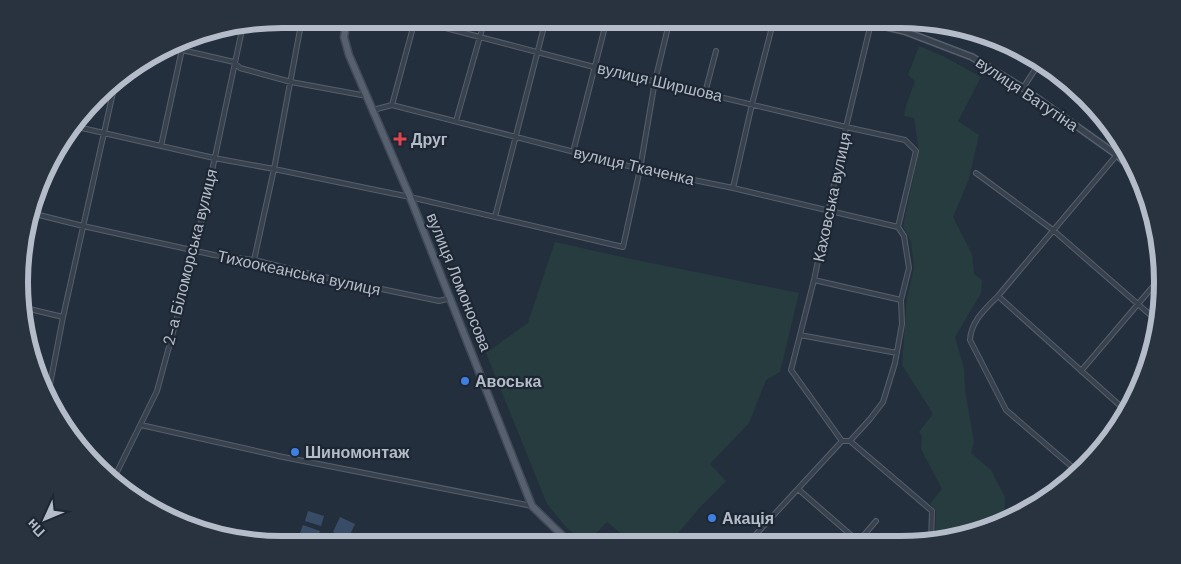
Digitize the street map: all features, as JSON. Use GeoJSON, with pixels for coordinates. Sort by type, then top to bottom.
{"type":"FeatureCollection","features":[{"type":"Feature","properties":{"kind":"main road","name":"вулиця Ломоносова"},"geometry":{"type":"LineString","coordinates":[[346,28],[344,37],[346,46],[410,198],[532,506],[563,536]]}},
{"type":"Feature","properties":{"kind":"street"},"geometry":{"type":"LineString","coordinates":[[254,260],[274,169],[300,28]]}},
{"type":"Feature","properties":{"kind":"street","name":"вулиця Ширшова"},"geometry":{"type":"LineString","coordinates":[[392,105],[413,28]]}},
{"type":"Feature","properties":{"kind":"street","name":"вулиця Ширшова"},"geometry":{"type":"LineString","coordinates":[[446,28],[594,67],[905,140],[916,151],[898,227]]}},
{"type":"Feature","properties":{"kind":"street"},"geometry":{"type":"LineString","coordinates":[[456,121],[483,28]]}},
{"type":"Feature","properties":{"kind":"street"},"geometry":{"type":"LineString","coordinates":[[495,217],[544,28]]}},
{"type":"Feature","properties":{"kind":"street"},"geometry":{"type":"LineString","coordinates":[[573,152],[605,28]]}},
{"type":"Feature","properties":{"kind":"street"},"geometry":{"type":"LineString","coordinates":[[80,128],[214,158],[410,198],[623,247],[640,169],[655,81],[668,28]]}},
{"type":"Feature","properties":{"kind":"street"},"geometry":{"type":"LineString","coordinates":[[734,188],[752,104],[772,28]]}},
{"type":"Feature","properties":{"kind":"street","name":"Каховська вулиця"},"geometry":{"type":"LineString","coordinates":[[842,442],[791,370],[814,280],[846,127],[870,28]]}},
{"type":"Feature","properties":{"kind":"street","name":"вулиця Ватутіна"},"geometry":{"type":"LineString","coordinates":[[892,28],[972,57],[1023,88],[1121,159]]}},
{"type":"Feature","properties":{"kind":"street","name":"2-а Біломорська вулиця"},"geometry":{"type":"LineString","coordinates":[[116,475],[157,391],[195,251],[241,31]]}},
{"type":"Feature","properties":{"kind":"street"},"geometry":{"type":"LineString","coordinates":[[177,51],[182,50],[234,62],[240,68],[291,82],[367,96]]}},
{"type":"Feature","properties":{"kind":"street"},"geometry":{"type":"LineString","coordinates":[[162,146],[182,50]]}},
{"type":"Feature","properties":{"kind":"street"},"geometry":{"type":"LineString","coordinates":[[705,93],[716,51]]}},
{"type":"Feature","properties":{"kind":"street"},"geometry":{"type":"LineString","coordinates":[[1023,88],[1036,68]]}},
{"type":"Feature","properties":{"kind":"street"},"geometry":{"type":"LineString","coordinates":[[50,385],[82,226],[113,92]]}},
{"type":"Feature","properties":{"kind":"street","name":"вулиця Ткаченка"},"geometry":{"type":"LineString","coordinates":[[372,110],[392,105],[640,169],[734,188],[898,227]]}},
{"type":"Feature","properties":{"kind":"street"},"geometry":{"type":"LineString","coordinates":[[1073,468],[1006,410],[970,340],[970,331],[984,309],[998,296],[1117,155]]}},
{"type":"Feature","properties":{"kind":"street"},"geometry":{"type":"LineString","coordinates":[[976,173],[1053,230],[1151,316]]}},
{"type":"Feature","properties":{"kind":"street","name":"Тихоокеанська вулиця"},"geometry":{"type":"LineString","coordinates":[[36,214],[195,251],[254,260],[328,278],[439,301],[450,298]]}},
{"type":"Feature","properties":{"kind":"street"},"geometry":{"type":"LineString","coordinates":[[752,536],[842,442],[850,440],[883,402],[897,353],[902,324],[901,300],[909,268],[904,236],[898,227]]}},
{"type":"Feature","properties":{"kind":"street"},"geometry":{"type":"LineString","coordinates":[[814,280],[901,300]]}},
{"type":"Feature","properties":{"kind":"street"},"geometry":{"type":"LineString","coordinates":[[1081,371],[1154,285]]}},
{"type":"Feature","properties":{"kind":"street"},"geometry":{"type":"LineString","coordinates":[[998,296],[1121,406]]}},
{"type":"Feature","properties":{"kind":"street"},"geometry":{"type":"LineString","coordinates":[[29,310],[63,318]]}},
{"type":"Feature","properties":{"kind":"street"},"geometry":{"type":"LineString","coordinates":[[800,335],[897,353]]}},
{"type":"Feature","properties":{"kind":"street"},"geometry":{"type":"LineString","coordinates":[[141,425],[291,459],[532,506]]}},
{"type":"Feature","properties":{"kind":"street"},"geometry":{"type":"LineString","coordinates":[[850,440],[932,511],[931,534]]}},
{"type":"Feature","properties":{"kind":"street"},"geometry":{"type":"LineString","coordinates":[[798,489],[851,536]]}},
{"type":"Feature","properties":{"kind":"street"},"geometry":{"type":"LineString","coordinates":[[864,536],[876,521]]}},
{"type":"Feature","properties":{"kind":"green space"},"geometry":{"type":"Polygon","coordinates":[[[919,46],[945,57],[981,77],[958,121],[979,135],[969,179],[953,217],[972,254],[974,274],[982,280],[981,293],[955,337],[964,368],[965,390],[974,442],[971,453],[991,470],[1005,497],[1004,513],[965,528],[935,534],[936,511],[930,504],[942,489],[921,449],[922,436],[919,432],[932,415],[932,412],[902,365],[907,298],[914,268],[911,242],[903,226],[919,151],[914,118],[904,116],[915,81],[908,75],[919,46]]]}},
{"type":"Feature","properties":{"kind":"green space"},"geometry":{"type":"Polygon","coordinates":[[[555,242],[799,293],[780,372],[766,380],[749,423],[710,464],[726,481],[701,506],[676,536],[624,536],[607,522],[593,536],[576,536],[547,504],[486,353],[528,323],[555,242]]]}},
{"type":"Feature","properties":{"kind":"water"},"geometry":{"type":"Polygon","coordinates":[[[308,511],[324,516],[321,526],[305,521],[308,511]]]}},
{"type":"Feature","properties":{"kind":"water"},"geometry":{"type":"Polygon","coordinates":[[[340,517],[355,524],[349,536],[342,536],[333,532],[340,517]]]}},
{"type":"Feature","properties":{"kind":"water"},"geometry":{"type":"Polygon","coordinates":[[[303,525],[320,531],[318,536],[299,536],[303,525]]]}},
{"type":"Feature","properties":{"kind":"place","name":"Друг"},"geometry":{"type":"Point","coordinates":[400,139]}},
{"type":"Feature","properties":{"kind":"place","name":"Авоська"},"geometry":{"type":"Point","coordinates":[465,381]}},
{"type":"Feature","properties":{"kind":"place","name":"Шиномонтаж"},"geometry":{"type":"Point","coordinates":[295,452]}},
{"type":"Feature","properties":{"kind":"place","name":"Акація"},"geometry":{"type":"Point","coordinates":[712,518]}}]}
